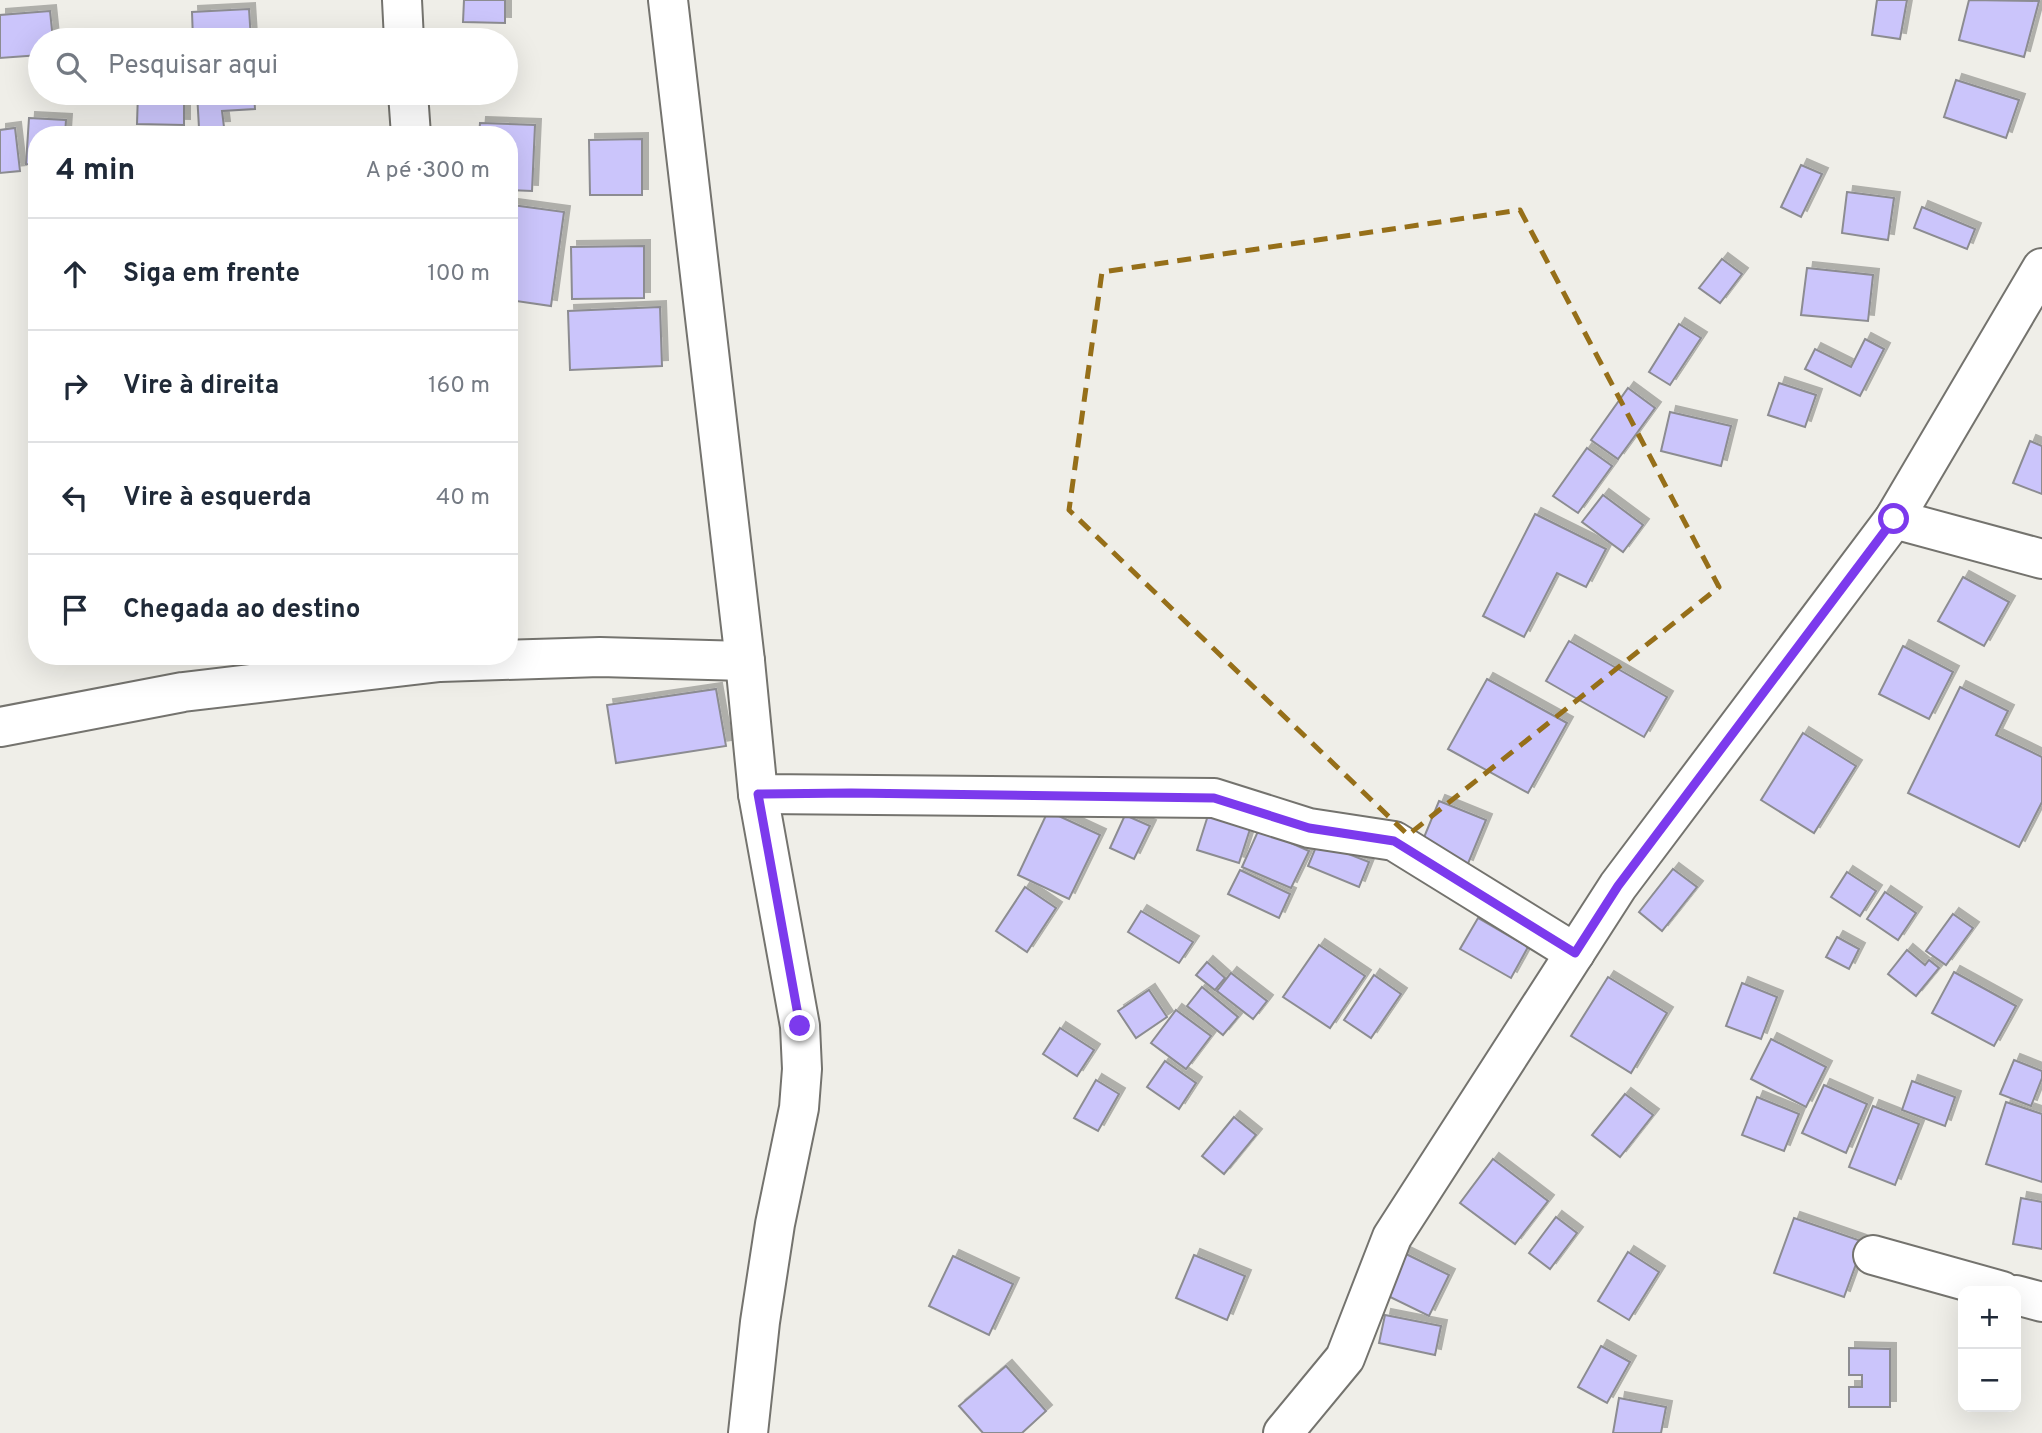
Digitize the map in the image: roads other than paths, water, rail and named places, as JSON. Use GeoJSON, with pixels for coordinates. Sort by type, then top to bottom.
{"type":"FeatureCollection","features":[{"type":"Feature","properties":{"kind":"street"},"geometry":{"type":"LineString","coordinates":[[402,0],[403,28]]}},
{"type":"Feature","properties":{"kind":"street"},"geometry":{"type":"LineString","coordinates":[[668,0],[758,794],[800,1026],[802,1069],[799,1108],[775,1224],[760,1322],[748,1433]]}},
{"type":"Feature","properties":{"kind":"street"},"geometry":{"type":"LineString","coordinates":[[409,105],[410,126]]}},
{"type":"Feature","properties":{"kind":"street"},"geometry":{"type":"LineString","coordinates":[[1283,1433],[1345,1358],[1392,1237],[1618,886],[1894,519],[2042,268]]}},
{"type":"Feature","properties":{"kind":"street"},"geometry":{"type":"LineString","coordinates":[[1894,519],[2042,559]]}},
{"type":"Feature","properties":{"kind":"street"},"geometry":{"type":"LineString","coordinates":[[518,658],[745,661]]}},
{"type":"Feature","properties":{"kind":"street"},"geometry":{"type":"LineString","coordinates":[[0,727],[183,692],[393,665]]}},
{"type":"Feature","properties":{"kind":"street"},"geometry":{"type":"LineString","coordinates":[[758,794],[1214,798],[1309,828],[1394,841],[1575,953]]}},
{"type":"Feature","properties":{"kind":"street"},"geometry":{"type":"LineString","coordinates":[[1872,1255],[1984,1286]]}},
{"type":"Feature","properties":{"kind":"street"},"geometry":{"type":"LineString","coordinates":[[2021,1296],[2042,1302]]}}]}
